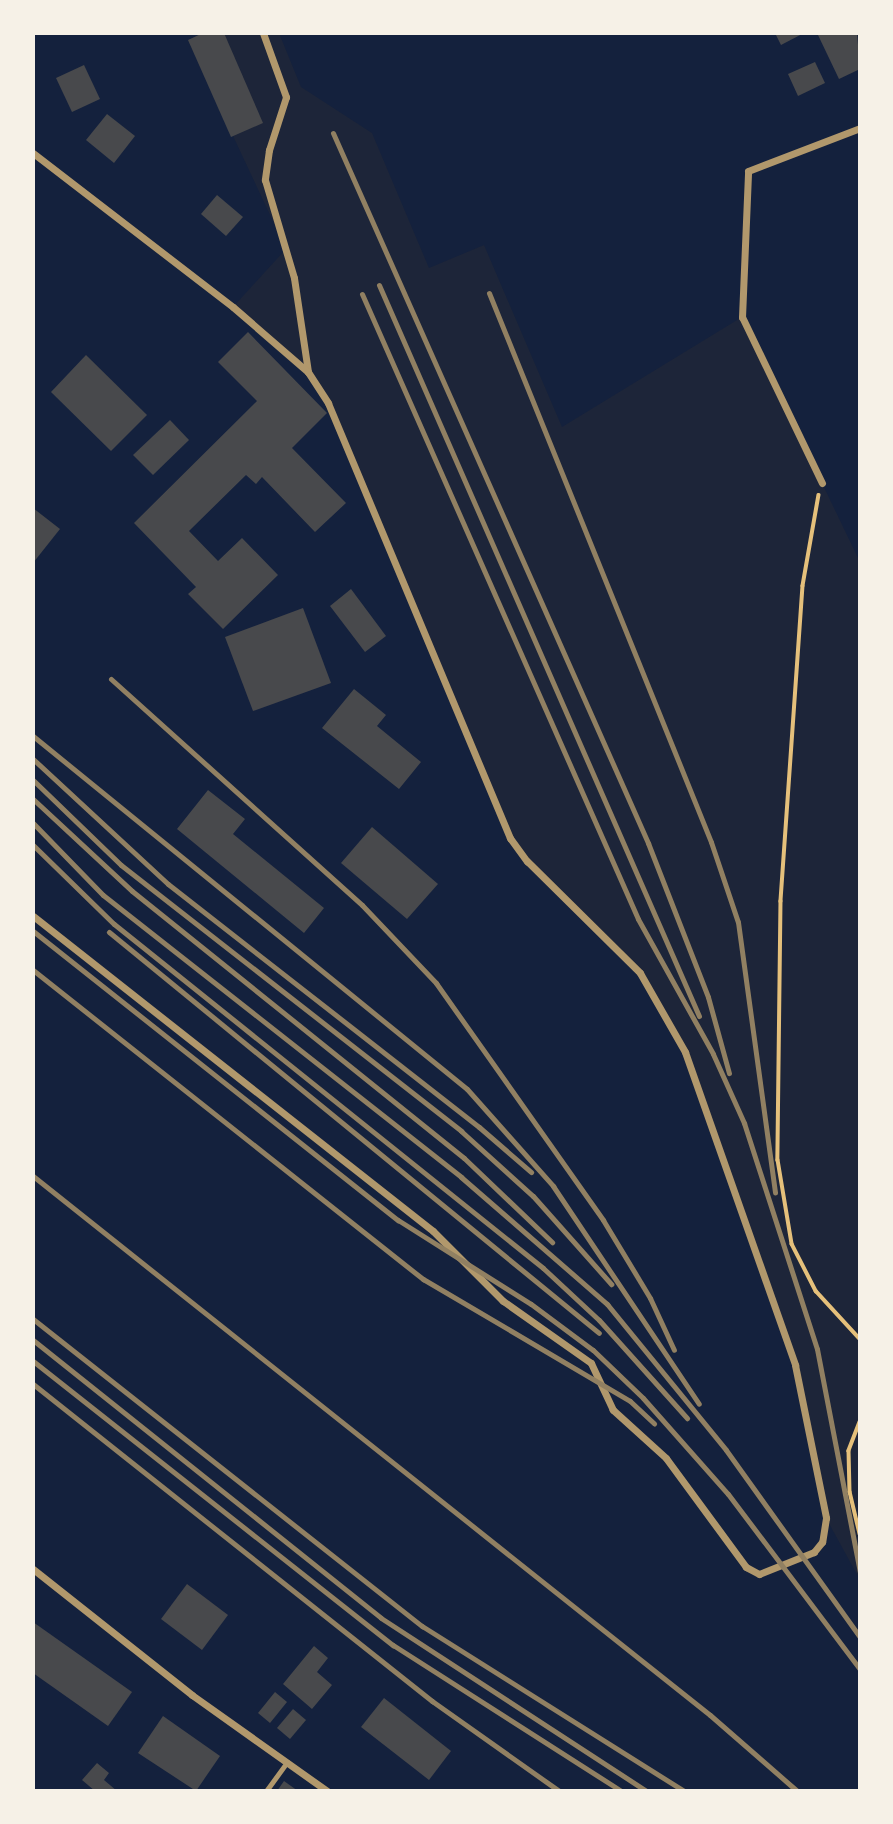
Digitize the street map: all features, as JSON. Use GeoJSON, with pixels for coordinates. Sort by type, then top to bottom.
{"type":"FeatureCollection","features":[{"type":"Feature","properties":{"kind":"street"},"geometry":{"type":"LineString","coordinates":[[263,33],[286,97],[269,150],[265,180],[292,271],[308,372]]}},
{"type":"Feature","properties":{"kind":"street"},"geometry":{"type":"LineString","coordinates":[[822,482],[742,317],[747,172],[860,128]]}},
{"type":"Feature","properties":{"kind":"street"},"geometry":{"type":"LineString","coordinates":[[33,153],[233,307],[308,372],[333,413],[510,838],[527,861],[640,973],[685,1052],[794,1365],[826,1518],[822,1542],[814,1552],[759,1574],[746,1567],[666,1458],[613,1410],[591,1363],[503,1301],[433,1231],[33,916]]}},
{"type":"Feature","properties":{"kind":"street"},"geometry":{"type":"LineString","coordinates":[[33,1569],[192,1695],[327,1791]]}},
{"type":"Feature","properties":{"kind":"lane"},"geometry":{"type":"LineString","coordinates":[[266,1791],[287,1762]]}},
{"type":"Feature","properties":{"kind":"path"},"geometry":{"type":"LineString","coordinates":[[822,482],[803,586],[780,901],[778,1160],[792,1244],[816,1291],[860,1339]]}},
{"type":"Feature","properties":{"kind":"path"},"geometry":{"type":"LineString","coordinates":[[860,1422],[849,1451],[850,1492],[860,1534]]}},
{"type":"Feature","properties":{"kind":"shaded area"},"geometry":{"type":"Polygon","coordinates":[[[203,33],[279,33],[301,87],[372,133],[429,268],[484,245],[562,427],[742,317],[860,562],[860,1580],[826,1518],[795,1365],[685,1052],[640,973],[565,900],[510,838],[316,383],[233,307],[286,249],[188,40],[203,33]]]}},
{"type":"Feature","properties":{"kind":"building"},"geometry":{"type":"Polygon","coordinates":[[[203,33],[224,33],[263,123],[231,137],[188,40],[203,33]]]}},
{"type":"Feature","properties":{"kind":"building"},"geometry":{"type":"Polygon","coordinates":[[[775,33],[804,33],[781,45],[775,33]]]}},
{"type":"Feature","properties":{"kind":"building"},"geometry":{"type":"Polygon","coordinates":[[[857,33],[860,69],[839,79],[818,35],[857,33]]]}},
{"type":"Feature","properties":{"kind":"building"},"geometry":{"type":"Polygon","coordinates":[[[815,62],[825,83],[798,96],[788,74],[815,62]]]}},
{"type":"Feature","properties":{"kind":"building"},"geometry":{"type":"Polygon","coordinates":[[[84,65],[100,99],[72,112],[56,78],[84,65]]]}},
{"type":"Feature","properties":{"kind":"building"},"geometry":{"type":"Polygon","coordinates":[[[107,114],[135,136],[114,163],[86,140],[107,114]]]}},
{"type":"Feature","properties":{"kind":"building"},"geometry":{"type":"Polygon","coordinates":[[[217,195],[243,217],[226,236],[201,214],[217,195]]]}},
{"type":"Feature","properties":{"kind":"building"},"geometry":{"type":"Polygon","coordinates":[[[248,332],[327,413],[292,448],[346,503],[315,532],[262,477],[256,484],[246,475],[189,531],[218,561],[242,538],[278,575],[223,629],[188,594],[196,587],[134,523],[257,401],[218,362],[248,332]]]}},
{"type":"Feature","properties":{"kind":"building"},"geometry":{"type":"Polygon","coordinates":[[[86,355],[147,415],[111,451],[51,392],[86,355]]]}},
{"type":"Feature","properties":{"kind":"building"},"geometry":{"type":"Polygon","coordinates":[[[170,420],[189,440],[153,475],[133,455],[170,420]]]}},
{"type":"Feature","properties":{"kind":"building"},"geometry":{"type":"Polygon","coordinates":[[[33,508],[60,529],[33,563],[33,508]]]}},
{"type":"Feature","properties":{"kind":"building"},"geometry":{"type":"Polygon","coordinates":[[[351,589],[386,636],[365,652],[330,606],[351,589]]]}},
{"type":"Feature","properties":{"kind":"building"},"geometry":{"type":"Polygon","coordinates":[[[303,608],[331,683],[253,711],[225,637],[303,608]]]}},
{"type":"Feature","properties":{"kind":"building"},"geometry":{"type":"Polygon","coordinates":[[[354,689],[386,715],[377,726],[421,762],[399,789],[322,728],[354,689]]]}},
{"type":"Feature","properties":{"kind":"building"},"geometry":{"type":"Polygon","coordinates":[[[208,790],[245,819],[233,834],[324,908],[304,933],[177,829],[208,790]]]}},
{"type":"Feature","properties":{"kind":"building"},"geometry":{"type":"Polygon","coordinates":[[[372,827],[438,884],[407,919],[341,863],[372,827]]]}},
{"type":"Feature","properties":{"kind":"building"},"geometry":{"type":"Polygon","coordinates":[[[187,1584],[228,1615],[202,1650],[161,1619],[187,1584]]]}},
{"type":"Feature","properties":{"kind":"building"},"geometry":{"type":"Polygon","coordinates":[[[33,1622],[132,1692],[108,1726],[33,1673],[33,1622]]]}},
{"type":"Feature","properties":{"kind":"building"},"geometry":{"type":"Polygon","coordinates":[[[314,1646],[328,1658],[317,1672],[332,1685],[312,1709],[283,1684],[314,1646]]]}},
{"type":"Feature","properties":{"kind":"building"},"geometry":{"type":"Polygon","coordinates":[[[275,1692],[287,1702],[270,1723],[258,1713],[275,1692]]]}},
{"type":"Feature","properties":{"kind":"building"},"geometry":{"type":"Polygon","coordinates":[[[384,1698],[451,1751],[429,1780],[361,1727],[384,1698]]]}},
{"type":"Feature","properties":{"kind":"building"},"geometry":{"type":"Polygon","coordinates":[[[293,1709],[306,1720],[290,1739],[277,1728],[293,1709]]]}},
{"type":"Feature","properties":{"kind":"building"},"geometry":{"type":"Polygon","coordinates":[[[163,1716],[220,1756],[196,1791],[138,1753],[163,1716]]]}},
{"type":"Feature","properties":{"kind":"building"},"geometry":{"type":"Polygon","coordinates":[[[97,1763],[109,1773],[104,1780],[117,1791],[95,1791],[82,1780],[97,1763]]]}},
{"type":"Feature","properties":{"kind":"building"},"geometry":{"type":"Polygon","coordinates":[[[284,1781],[298,1791],[277,1791],[284,1781]]]}},
{"type":"Feature","properties":{"kind":"railway"},"geometry":{"type":"LineString","coordinates":[[333,133],[648,843],[708,997],[729,1073]]}},
{"type":"Feature","properties":{"kind":"railway"},"geometry":{"type":"LineString","coordinates":[[379,285],[699,1016]]}},
{"type":"Feature","properties":{"kind":"railway"},"geometry":{"type":"LineString","coordinates":[[489,293],[711,842],[738,922],[775,1192]]}},
{"type":"Feature","properties":{"kind":"railway"},"geometry":{"type":"LineString","coordinates":[[362,294],[638,919],[713,1054],[744,1123],[817,1349],[860,1572]]}},
{"type":"Feature","properties":{"kind":"railway"},"geometry":{"type":"LineString","coordinates":[[111,679],[362,905],[436,983],[603,1220],[650,1298],[674,1350]]}},
{"type":"Feature","properties":{"kind":"railway"},"geometry":{"type":"LineString","coordinates":[[33,736],[467,1089],[553,1186],[699,1404]]}},
{"type":"Feature","properties":{"kind":"railway"},"geometry":{"type":"LineString","coordinates":[[33,759],[168,884],[479,1127],[531,1172]]}},
{"type":"Feature","properties":{"kind":"railway"},"geometry":{"type":"LineString","coordinates":[[33,780],[121,865],[461,1131],[533,1196],[611,1284]]}},
{"type":"Feature","properties":{"kind":"railway"},"geometry":{"type":"LineString","coordinates":[[33,799],[132,891],[464,1158],[552,1242]]}},
{"type":"Feature","properties":{"kind":"railway"},"geometry":{"type":"LineString","coordinates":[[33,823],[103,895],[461,1177],[607,1304],[726,1450],[860,1637]]}},
{"type":"Feature","properties":{"kind":"railway"},"geometry":{"type":"LineString","coordinates":[[33,845],[114,924],[543,1268],[599,1320],[687,1418]]}},
{"type":"Feature","properties":{"kind":"railway"},"geometry":{"type":"LineString","coordinates":[[33,931],[398,1220],[531,1304],[593,1350],[643,1398],[728,1494],[860,1669]]}},
{"type":"Feature","properties":{"kind":"railway"},"geometry":{"type":"LineString","coordinates":[[109,932],[599,1333]]}},
{"type":"Feature","properties":{"kind":"railway"},"geometry":{"type":"LineString","coordinates":[[33,970],[423,1279],[630,1401],[654,1423]]}},
{"type":"Feature","properties":{"kind":"railway"},"geometry":{"type":"LineString","coordinates":[[33,1176],[710,1715],[797,1791]]}},
{"type":"Feature","properties":{"kind":"railway"},"geometry":{"type":"LineString","coordinates":[[33,1319],[422,1626],[684,1791]]}},
{"type":"Feature","properties":{"kind":"railway"},"geometry":{"type":"LineString","coordinates":[[33,1340],[381,1618],[646,1791]]}},
{"type":"Feature","properties":{"kind":"railway"},"geometry":{"type":"LineString","coordinates":[[33,1361],[393,1645],[621,1791]]}},
{"type":"Feature","properties":{"kind":"railway"},"geometry":{"type":"LineString","coordinates":[[33,1384],[432,1701],[559,1791]]}}]}
